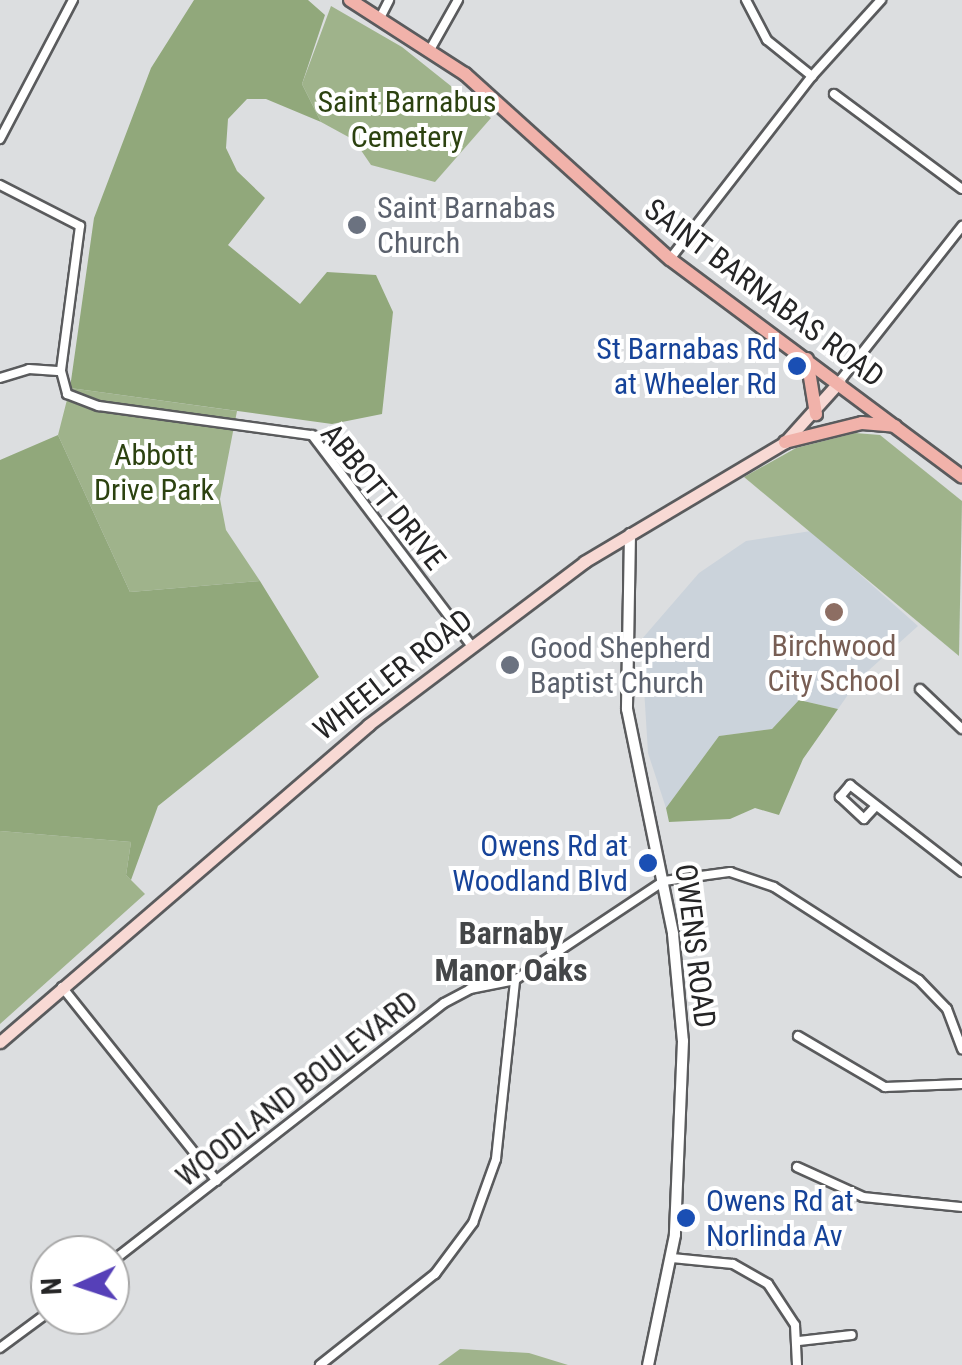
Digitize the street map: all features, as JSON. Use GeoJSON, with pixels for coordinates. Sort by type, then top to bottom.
{"type":"FeatureCollection","features":[{"type":"Feature","properties":{"kind":"main road","name":"SAINT BARNABAS ROAD"},"geometry":{"type":"LineString","coordinates":[[350,0],[431,48],[670,259],[962,476]]}},
{"type":"Feature","properties":{"kind":"main road"},"geometry":{"type":"LineString","coordinates":[[806,357],[816,414]]}},
{"type":"Feature","properties":{"kind":"main road","name":"WHEELER ROAD"},"geometry":{"type":"LineString","coordinates":[[0,1042],[231,838],[470,645],[630,534],[785,442],[816,414],[839,382]]}},
{"type":"Feature","properties":{"kind":"main road"},"geometry":{"type":"LineString","coordinates":[[785,442],[862,423],[898,426]]}},
{"type":"Feature","properties":{"kind":"street"},"geometry":{"type":"LineString","coordinates":[[0,139],[73,0]]}},
{"type":"Feature","properties":{"kind":"street"},"geometry":{"type":"LineString","coordinates":[[380,18],[389,0]]}},
{"type":"Feature","properties":{"kind":"street"},"geometry":{"type":"LineString","coordinates":[[431,48],[458,0]]}},
{"type":"Feature","properties":{"kind":"street"},"geometry":{"type":"LineString","coordinates":[[746,0],[766,40],[812,76]]}},
{"type":"Feature","properties":{"kind":"street"},"geometry":{"type":"LineString","coordinates":[[670,259],[812,76],[881,0]]}},
{"type":"Feature","properties":{"kind":"street"},"geometry":{"type":"LineString","coordinates":[[834,94],[962,189]]}},
{"type":"Feature","properties":{"kind":"street"},"geometry":{"type":"LineString","coordinates":[[0,184],[76,220],[80,242],[62,371],[28,369],[0,378]]}},
{"type":"Feature","properties":{"kind":"street"},"geometry":{"type":"LineString","coordinates":[[839,382],[962,226]]}},
{"type":"Feature","properties":{"kind":"street","name":"ABBOTT DRIVE"},"geometry":{"type":"LineString","coordinates":[[62,371],[62,387],[76,400],[99,406],[312,435],[470,645]]}},
{"type":"Feature","properties":{"kind":"street","name":"OWENS ROAD"},"geometry":{"type":"LineString","coordinates":[[630,534],[627,709],[664,881],[683,1041],[672,1258],[648,1365]]}},
{"type":"Feature","properties":{"kind":"street"},"geometry":{"type":"LineString","coordinates":[[920,689],[962,729]]}},
{"type":"Feature","properties":{"kind":"street"},"geometry":{"type":"LineString","coordinates":[[875,807],[864,819],[840,797],[850,785],[962,872]]}},
{"type":"Feature","properties":{"kind":"street","name":"WOODLAND BOULEVARD"},"geometry":{"type":"LineString","coordinates":[[130,1247],[444,1003],[470,989],[515,980],[664,881],[730,872],[774,887],[932,991],[947,1009],[962,1049]]}},
{"type":"Feature","properties":{"kind":"street"},"geometry":{"type":"LineString","coordinates":[[320,1365],[435,1274],[473,1223],[496,1159],[515,980]]}},
{"type":"Feature","properties":{"kind":"street"},"geometry":{"type":"LineString","coordinates":[[62,987],[217,1180]]}},
{"type":"Feature","properties":{"kind":"street"},"geometry":{"type":"LineString","coordinates":[[798,1036],[885,1086],[962,1084]]}},
{"type":"Feature","properties":{"kind":"street"},"geometry":{"type":"LineString","coordinates":[[797,1167],[863,1197],[962,1207]]}},
{"type":"Feature","properties":{"kind":"street"},"geometry":{"type":"LineString","coordinates":[[672,1258],[733,1264],[762,1279],[786,1308],[799,1341],[798,1365]]}},
{"type":"Feature","properties":{"kind":"street"},"geometry":{"type":"LineString","coordinates":[[0,1348],[30,1326]]}},
{"type":"Feature","properties":{"kind":"street"},"geometry":{"type":"LineString","coordinates":[[799,1341],[852,1335]]}},
{"type":"Feature","properties":{"kind":"shaded area"},"geometry":{"type":"Polygon","coordinates":[[[811,531],[918,626],[859,679],[838,709],[799,700],[772,729],[719,736],[666,808],[648,753],[641,640],[699,573],[746,541],[811,531]]]}},
{"type":"Feature","properties":{"kind":"green space"},"geometry":{"type":"Polygon","coordinates":[[[194,0],[308,0],[325,15],[302,84],[321,122],[266,99],[247,99],[228,119],[226,148],[237,171],[265,198],[228,245],[300,304],[327,272],[376,275],[393,312],[382,414],[332,424],[70,388],[94,218],[151,68],[194,0]]]}},
{"type":"Feature","properties":{"kind":"green space","name":"Saint Barnabus Cemetery"},"geometry":{"type":"Polygon","coordinates":[[[331,6],[402,47],[491,118],[435,182],[371,165],[354,140],[321,122],[302,84],[331,6]]]}},
{"type":"Feature","properties":{"kind":"green space","name":"Abbott Drive Park"},"geometry":{"type":"Polygon","coordinates":[[[70,388],[237,411],[220,499],[226,530],[260,581],[130,592],[58,435],[70,388]]]}},
{"type":"Feature","properties":{"kind":"green space"},"geometry":{"type":"Polygon","coordinates":[[[855,433],[880,435],[962,501],[959,656],[744,477],[796,448],[855,433]]]}},
{"type":"Feature","properties":{"kind":"green space"},"geometry":{"type":"Polygon","coordinates":[[[58,435],[130,592],[260,581],[319,677],[158,806],[131,880],[126,875],[131,842],[0,831],[0,460],[58,435]]]}},
{"type":"Feature","properties":{"kind":"green space"},"geometry":{"type":"Polygon","coordinates":[[[799,700],[838,709],[803,759],[779,815],[755,808],[730,819],[669,822],[666,808],[719,736],[772,729],[799,700]]]}},
{"type":"Feature","properties":{"kind":"green space"},"geometry":{"type":"Polygon","coordinates":[[[0,831],[131,842],[126,875],[145,894],[0,1024],[0,831]]]}},
{"type":"Feature","properties":{"kind":"green space"},"geometry":{"type":"Polygon","coordinates":[[[460,1349],[529,1353],[568,1365],[438,1365],[460,1349]]]}},
{"type":"Feature","properties":{"kind":"place","name":"Saint Barnabas Church"},"geometry":{"type":"Point","coordinates":[357,225]}},
{"type":"Feature","properties":{"kind":"place","name":"St Barnabas Rd at Wheeler Rd"},"geometry":{"type":"Point","coordinates":[797,366]}},
{"type":"Feature","properties":{"kind":"place","name":"Birchwood City School"},"geometry":{"type":"Point","coordinates":[834,612]}},
{"type":"Feature","properties":{"kind":"place","name":"Good Shepherd Baptist Church"},"geometry":{"type":"Point","coordinates":[510,665]}},
{"type":"Feature","properties":{"kind":"place","name":"Owens Rd at Woodland Blvd"},"geometry":{"type":"Point","coordinates":[648,863]}},
{"type":"Feature","properties":{"kind":"place","name":"Owens Rd at Norlinda Av"},"geometry":{"type":"Point","coordinates":[686,1218]}},
{"type":"Feature","properties":{"kind":"district","name":"Barnaby Manor Oaks"},"geometry":{"type":"Point","coordinates":[511,952]}}]}
